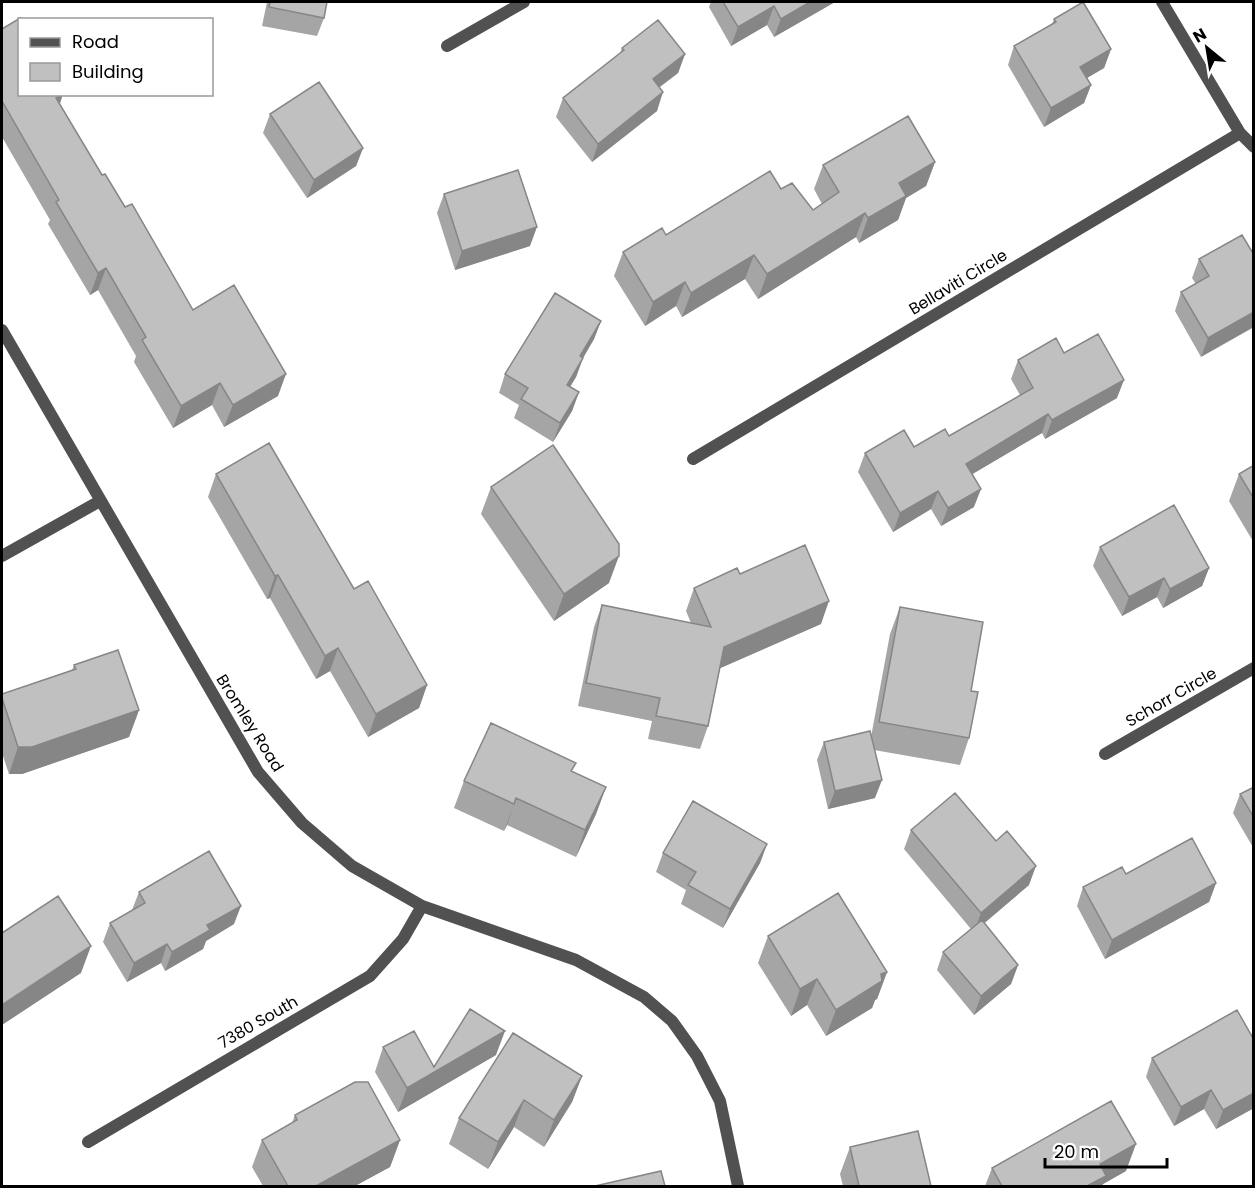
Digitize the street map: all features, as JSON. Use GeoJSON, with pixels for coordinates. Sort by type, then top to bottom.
{"type":"FeatureCollection","features":[{"type":"Feature","properties":{"kind":"street"},"geometry":{"type":"LineString","coordinates":[[447,46],[525,2]]}},
{"type":"Feature","properties":{"kind":"street"},"geometry":{"type":"LineString","coordinates":[[1162,2],[1240,133],[1254,147]]}},
{"type":"Feature","properties":{"kind":"street","name":"Bellaviti Circle"},"geometry":{"type":"LineString","coordinates":[[693,459],[1240,133]]}},
{"type":"Feature","properties":{"kind":"street","name":"Bromley Road"},"geometry":{"type":"LineString","coordinates":[[2,330],[258,772],[302,823],[352,866],[422,906],[576,960],[644,997],[672,1021],[698,1056],[720,1101],[738,1186]]}},
{"type":"Feature","properties":{"kind":"street"},"geometry":{"type":"LineString","coordinates":[[2,556],[100,501]]}},
{"type":"Feature","properties":{"kind":"street","name":"Schorr Circle"},"geometry":{"type":"LineString","coordinates":[[1106,754],[1254,668]]}},
{"type":"Feature","properties":{"kind":"street","name":"7380 South"},"geometry":{"type":"LineString","coordinates":[[88,1142],[370,976],[403,939],[422,906]]}},
{"type":"Feature","properties":{"kind":"building"},"geometry":{"type":"Polygon","coordinates":[[[270,2],[327,2],[324,18],[269,7],[270,2]]]}},
{"type":"Feature","properties":{"kind":"building"},"geometry":{"type":"Polygon","coordinates":[[[723,2],[810,2],[781,19],[774,6],[738,27],[723,2]]]}},
{"type":"Feature","properties":{"kind":"building"},"geometry":{"type":"Polygon","coordinates":[[[1083,2],[1111,49],[1080,67],[1091,85],[1051,108],[1014,46],[1056,22],[1054,19],[1083,2]]]}},
{"type":"Feature","properties":{"kind":"building"},"geometry":{"type":"Polygon","coordinates":[[[18,19],[18,96],[59,96],[56,98],[102,175],[105,174],[125,207],[132,204],[193,310],[234,285],[286,374],[233,405],[220,383],[181,406],[142,340],[146,337],[106,268],[98,273],[56,202],[59,200],[2,101],[2,29],[18,19]]]}},
{"type":"Feature","properties":{"kind":"building"},"geometry":{"type":"Polygon","coordinates":[[[658,20],[685,54],[653,79],[663,92],[598,144],[563,98],[658,20]]]}},
{"type":"Feature","properties":{"kind":"building"},"geometry":{"type":"Polygon","coordinates":[[[319,82],[363,148],[314,180],[270,114],[319,82]]]}},
{"type":"Feature","properties":{"kind":"building"},"geometry":{"type":"Polygon","coordinates":[[[908,116],[935,162],[899,183],[906,196],[868,218],[865,213],[767,274],[754,255],[691,293],[685,282],[653,302],[623,252],[662,228],[666,235],[770,171],[781,189],[792,183],[813,210],[839,192],[823,165],[908,116]]]}},
{"type":"Feature","properties":{"kind":"building"},"geometry":{"type":"Polygon","coordinates":[[[518,170],[537,227],[462,251],[444,194],[518,170]]]}},
{"type":"Feature","properties":{"kind":"building"},"geometry":{"type":"Polygon","coordinates":[[[1242,235],[1254,255],[1254,312],[1208,338],[1181,292],[1209,276],[1199,259],[1242,235]]]}},
{"type":"Feature","properties":{"kind":"building"},"geometry":{"type":"Polygon","coordinates":[[[555,293],[601,321],[580,356],[583,358],[567,385],[579,392],[560,423],[521,399],[528,388],[505,374],[555,293]]]}},
{"type":"Feature","properties":{"kind":"building"},"geometry":{"type":"Polygon","coordinates":[[[1098,334],[1124,380],[1052,420],[1048,414],[966,464],[981,489],[948,508],[938,491],[900,513],[865,453],[904,430],[914,447],[945,429],[949,436],[1033,388],[1018,360],[1056,338],[1064,353],[1098,334]]]}},
{"type":"Feature","properties":{"kind":"building"},"geometry":{"type":"Polygon","coordinates":[[[269,443],[354,589],[368,581],[427,685],[376,714],[338,648],[325,656],[216,474],[269,443]]]}},
{"type":"Feature","properties":{"kind":"building"},"geometry":{"type":"Polygon","coordinates":[[[553,445],[619,544],[619,556],[564,594],[491,487],[553,445]]]}},
{"type":"Feature","properties":{"kind":"building"},"geometry":{"type":"Polygon","coordinates":[[[1254,465],[1254,499],[1239,474],[1254,465]]]}},
{"type":"Feature","properties":{"kind":"building"},"geometry":{"type":"Polygon","coordinates":[[[1174,505],[1209,568],[1170,589],[1164,578],[1129,597],[1100,547],[1174,505]]]}},
{"type":"Feature","properties":{"kind":"building"},"geometry":{"type":"Polygon","coordinates":[[[805,545],[829,601],[724,647],[708,726],[656,716],[660,698],[586,683],[602,605],[711,627],[694,588],[737,568],[740,574],[805,545]]]}},
{"type":"Feature","properties":{"kind":"building"},"geometry":{"type":"Polygon","coordinates":[[[900,607],[983,622],[971,691],[978,692],[969,738],[879,722],[900,607]]]}},
{"type":"Feature","properties":{"kind":"building"},"geometry":{"type":"Polygon","coordinates":[[[118,650],[139,710],[32,747],[18,747],[2,694],[76,669],[74,665],[118,650]]]}},
{"type":"Feature","properties":{"kind":"building"},"geometry":{"type":"Polygon","coordinates":[[[491,723],[576,763],[571,771],[606,787],[585,830],[516,798],[514,804],[464,781],[491,723]]]}},
{"type":"Feature","properties":{"kind":"building"},"geometry":{"type":"Polygon","coordinates":[[[870,731],[882,780],[835,791],[824,742],[870,731]]]}},
{"type":"Feature","properties":{"kind":"building"},"geometry":{"type":"Polygon","coordinates":[[[1254,787],[1254,818],[1240,794],[1254,787]]]}},
{"type":"Feature","properties":{"kind":"building"},"geometry":{"type":"Polygon","coordinates":[[[955,793],[996,841],[1007,831],[1036,866],[981,913],[911,830],[955,793]]]}},
{"type":"Feature","properties":{"kind":"building"},"geometry":{"type":"Polygon","coordinates":[[[693,801],[767,844],[730,909],[688,885],[696,872],[663,853],[693,801]]]}},
{"type":"Feature","properties":{"kind":"building"},"geometry":{"type":"Polygon","coordinates":[[[1192,838],[1216,883],[1112,940],[1083,887],[1122,867],[1126,874],[1192,838]]]}},
{"type":"Feature","properties":{"kind":"building"},"geometry":{"type":"Polygon","coordinates":[[[209,851],[241,906],[207,925],[210,930],[172,952],[167,944],[134,963],[110,923],[145,903],[139,892],[209,851]]]}},
{"type":"Feature","properties":{"kind":"building"},"geometry":{"type":"Polygon","coordinates":[[[838,893],[887,972],[881,974],[882,981],[836,1010],[817,979],[800,989],[768,936],[838,893]]]}},
{"type":"Feature","properties":{"kind":"building"},"geometry":{"type":"Polygon","coordinates":[[[58,896],[91,946],[2,1005],[2,933],[58,896]]]}},
{"type":"Feature","properties":{"kind":"building"},"geometry":{"type":"Polygon","coordinates":[[[982,920],[1018,965],[981,996],[943,952],[982,920]]]}},
{"type":"Feature","properties":{"kind":"building"},"geometry":{"type":"Polygon","coordinates":[[[470,1009],[505,1031],[407,1088],[383,1047],[414,1031],[434,1067],[470,1009]]]}},
{"type":"Feature","properties":{"kind":"building"},"geometry":{"type":"Polygon","coordinates":[[[1237,1010],[1254,1040],[1254,1093],[1223,1110],[1211,1090],[1181,1107],[1152,1058],[1237,1010]]]}},
{"type":"Feature","properties":{"kind":"building"},"geometry":{"type":"Polygon","coordinates":[[[513,1033],[582,1076],[554,1120],[524,1100],[498,1142],[459,1118],[513,1033]]]}},
{"type":"Feature","properties":{"kind":"building"},"geometry":{"type":"Polygon","coordinates":[[[355,1082],[368,1082],[400,1140],[316,1186],[288,1186],[262,1140],[297,1120],[295,1115],[355,1082]]]}},
{"type":"Feature","properties":{"kind":"building"},"geometry":{"type":"Polygon","coordinates":[[[1111,1101],[1136,1144],[1100,1164],[1106,1176],[1087,1186],[1002,1186],[992,1168],[1111,1101]]]}},
{"type":"Feature","properties":{"kind":"building"},"geometry":{"type":"Polygon","coordinates":[[[918,1131],[931,1186],[859,1186],[850,1147],[918,1131]]]}},
{"type":"Feature","properties":{"kind":"building"},"geometry":{"type":"Polygon","coordinates":[[[661,1171],[665,1186],[595,1186],[661,1171]]]}}]}
